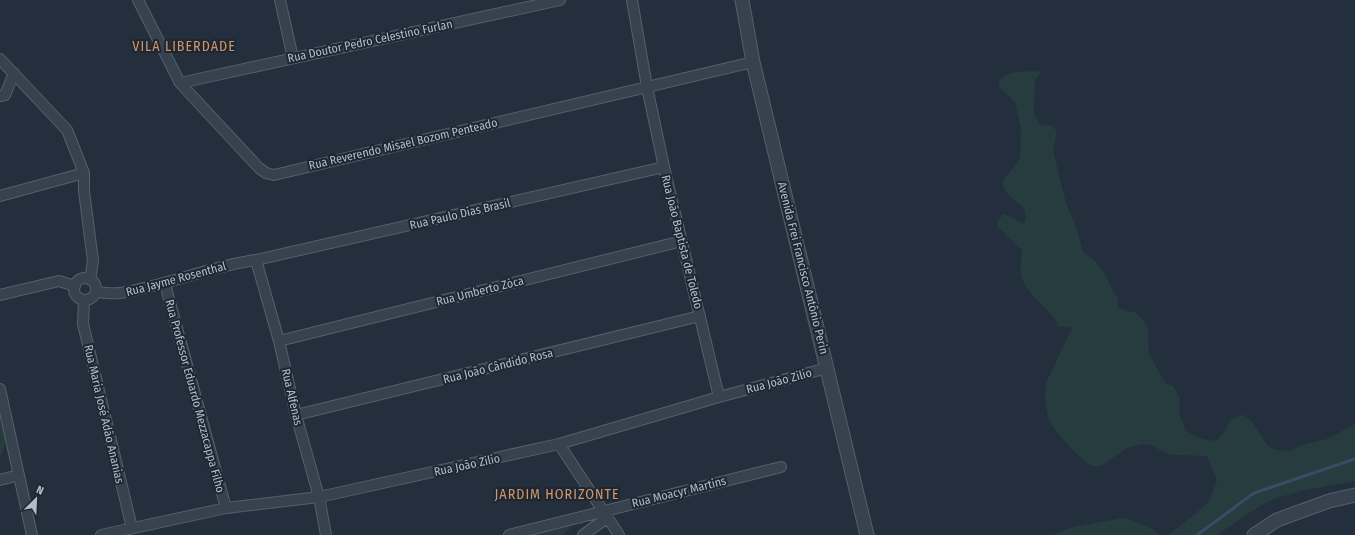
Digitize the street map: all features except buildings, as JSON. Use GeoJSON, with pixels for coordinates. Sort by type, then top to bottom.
{"type":"FeatureCollection","features":[{"type":"Feature","properties":{"kind":"street","name":"Rua Reverendo Misael Bozom Penteado"},"geometry":{"type":"LineString","coordinates":[[138,0],[180,83],[259,168],[266,173],[274,175],[753,62]]}},
{"type":"Feature","properties":{"kind":"street"},"geometry":{"type":"LineString","coordinates":[[280,0],[293,58]]}},
{"type":"Feature","properties":{"kind":"street","name":"Rua Doutor Pedro Celestino Furlan"},"geometry":{"type":"LineString","coordinates":[[180,83],[560,0]]}},
{"type":"Feature","properties":{"kind":"street","name":"Rua João Baptista de Toledo"},"geometry":{"type":"LineString","coordinates":[[632,0],[647,87],[664,167],[720,396]]}},
{"type":"Feature","properties":{"kind":"street","name":"Avenida Frei Francisco Antônio Perin"},"geometry":{"type":"LineString","coordinates":[[742,0],[753,62],[867,535]]}},
{"type":"Feature","properties":{"kind":"street"},"geometry":{"type":"LineString","coordinates":[[0,59],[67,130],[84,173],[84,192],[93,261],[90,280]]}},
{"type":"Feature","properties":{"kind":"street"},"geometry":{"type":"LineString","coordinates":[[0,96],[5,95],[14,73]]}},
{"type":"Feature","properties":{"kind":"street","name":"Rua Paulo Dias Brasil"},"geometry":{"type":"LineString","coordinates":[[256,260],[664,167]]}},
{"type":"Feature","properties":{"kind":"street"},"geometry":{"type":"LineString","coordinates":[[0,196],[84,173]]}},
{"type":"Feature","properties":{"kind":"street","name":"Rua Umberto Zóca"},"geometry":{"type":"LineString","coordinates":[[279,341],[682,241]]}},
{"type":"Feature","properties":{"kind":"street","name":"Rua Jayme Rosenthal"},"geometry":{"type":"LineString","coordinates":[[96,292],[119,294],[165,284],[236,263],[256,260]]}},
{"type":"Feature","properties":{"kind":"street","name":"Rua Alfenas"},"geometry":{"type":"LineString","coordinates":[[256,260],[279,341],[296,415],[319,497],[326,535]]}},
{"type":"Feature","properties":{"kind":"street"},"geometry":{"type":"LineString","coordinates":[[83,278],[90,280],[95,285],[96,292],[91,298],[84,300],[75,294],[76,282],[83,278]]}},
{"type":"Feature","properties":{"kind":"street"},"geometry":{"type":"LineString","coordinates":[[0,294],[59,281],[75,286]]}},
{"type":"Feature","properties":{"kind":"street","name":"Rua Professor Eduardo Mezzacappa Filho"},"geometry":{"type":"LineString","coordinates":[[165,284],[226,508]]}},
{"type":"Feature","properties":{"kind":"street","name":"Rua Maria José Adão Ananias"},"geometry":{"type":"LineString","coordinates":[[84,300],[83,324],[132,528]]}},
{"type":"Feature","properties":{"kind":"street","name":"Rua João Cândido Rosa"},"geometry":{"type":"LineString","coordinates":[[296,415],[700,316]]}},
{"type":"Feature","properties":{"kind":"street","name":"Rua João Zilio"},"geometry":{"type":"LineString","coordinates":[[101,535],[226,508],[319,497],[559,444],[720,396],[827,368]]}},
{"type":"Feature","properties":{"kind":"street"},"geometry":{"type":"LineString","coordinates":[[0,388],[32,535]]}},
{"type":"Feature","properties":{"kind":"street"},"geometry":{"type":"LineString","coordinates":[[559,444],[619,535]]}},
{"type":"Feature","properties":{"kind":"street","name":"Rua Moacyr Martins"},"geometry":{"type":"LineString","coordinates":[[508,535],[605,514],[781,467]]}},
{"type":"Feature","properties":{"kind":"street"},"geometry":{"type":"LineString","coordinates":[[0,480],[19,475]]}},
{"type":"Feature","properties":{"kind":"street"},"geometry":{"type":"LineString","coordinates":[[1254,535],[1277,520],[1329,500],[1355,495]]}},
{"type":"Feature","properties":{"kind":"street"},"geometry":{"type":"LineString","coordinates":[[582,535],[605,514]]}},
{"type":"Feature","properties":{"kind":"green space"},"geometry":{"type":"Polygon","coordinates":[[[1022,71],[1041,72],[1035,80],[1034,115],[1041,125],[1052,126],[1057,131],[1053,150],[1066,203],[1077,229],[1083,252],[1095,261],[1105,274],[1114,294],[1119,299],[1117,308],[1136,313],[1145,322],[1148,331],[1149,354],[1166,384],[1173,386],[1176,390],[1180,400],[1179,413],[1185,430],[1199,438],[1215,441],[1223,434],[1233,419],[1244,415],[1251,421],[1268,446],[1276,450],[1291,451],[1301,445],[1327,439],[1355,424],[1355,481],[1305,490],[1273,499],[1252,511],[1217,535],[1169,535],[1208,503],[1217,481],[1207,456],[1171,455],[1150,445],[1142,444],[1127,448],[1101,466],[1092,466],[1085,462],[1067,444],[1053,427],[1048,418],[1045,399],[1046,383],[1072,328],[1058,326],[1055,319],[1029,291],[1021,275],[1022,250],[997,226],[999,219],[1004,214],[1012,217],[1023,225],[1026,219],[1024,208],[1010,197],[1003,186],[1003,181],[1020,158],[1021,130],[1015,102],[1000,88],[998,82],[1002,78],[1012,73],[1022,71]]]}},
{"type":"Feature","properties":{"kind":"green space"},"geometry":{"type":"Polygon","coordinates":[[[0,414],[6,443],[0,456],[0,414]]]}},
{"type":"Feature","properties":{"kind":"green space"},"geometry":{"type":"Polygon","coordinates":[[[1121,518],[1142,524],[1152,529],[1159,535],[1052,535],[1073,527],[1121,518]]]}},
{"type":"Feature","properties":{"kind":"green space"},"geometry":{"type":"Polygon","coordinates":[[[567,524],[570,529],[562,535],[530,535],[567,524]]]}},
{"type":"Feature","properties":{"kind":"waterway"},"geometry":{"type":"LineString","coordinates":[[1197,535],[1254,493],[1355,459]]}},
{"type":"Feature","properties":{"kind":"district","name":"VILA LIBERDADE"},"geometry":{"type":"Point","coordinates":[184,46]}},
{"type":"Feature","properties":{"kind":"district","name":"JARDIM HORIZONTE"},"geometry":{"type":"Point","coordinates":[557,494]}}]}
